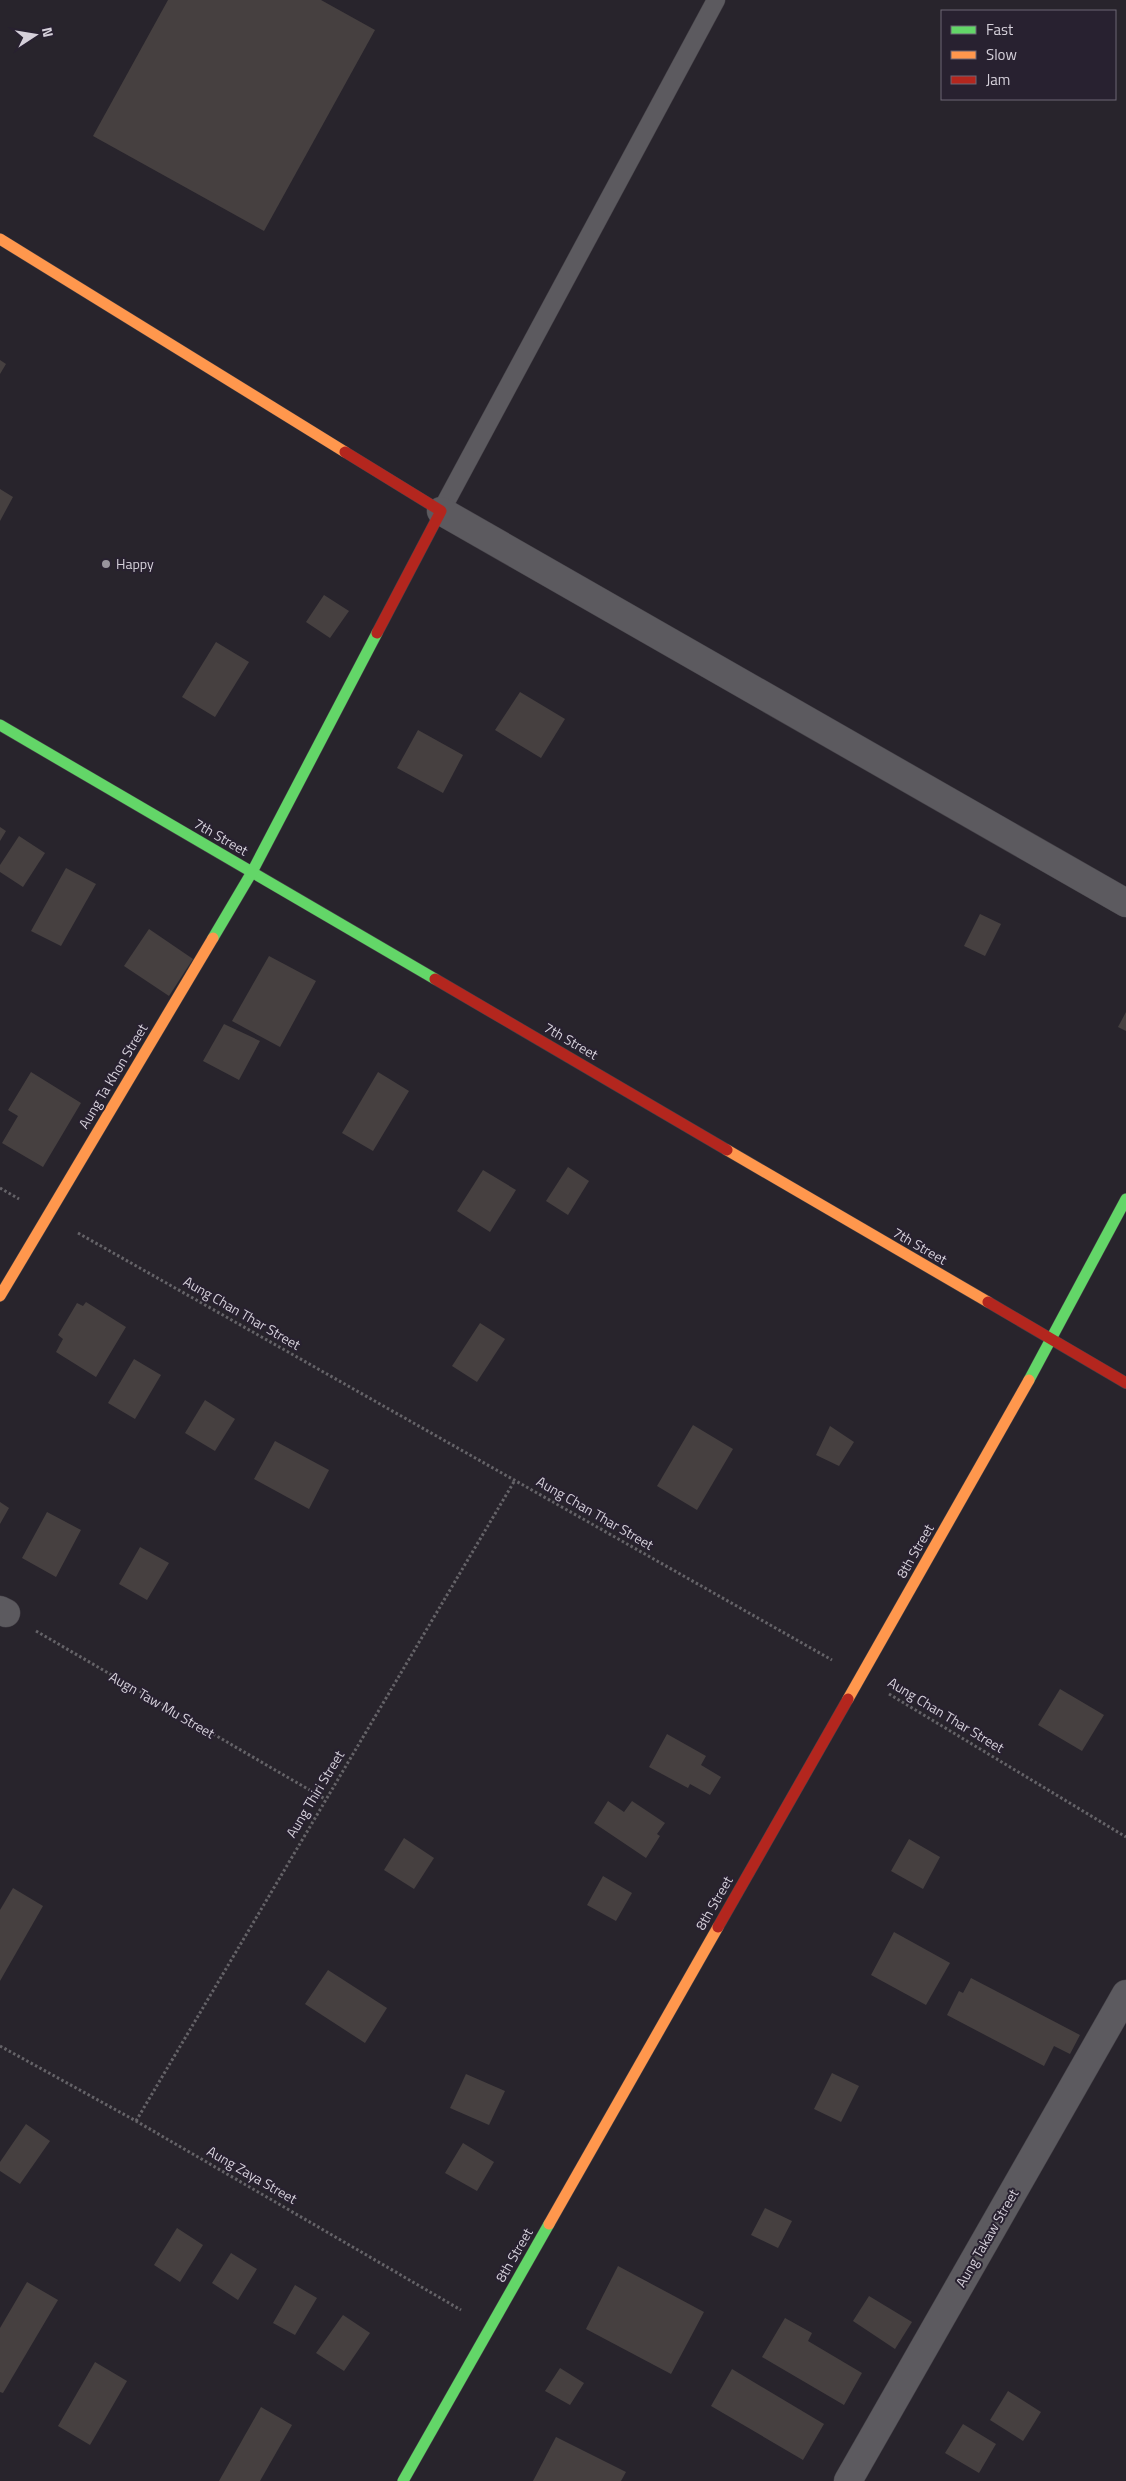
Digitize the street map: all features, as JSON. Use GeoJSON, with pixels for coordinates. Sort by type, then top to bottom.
{"type":"FeatureCollection","features":[{"type":"Feature","properties":{"kind":"street"},"geometry":{"type":"LineString","coordinates":[[0,239],[441,510],[1126,903]]}},
{"type":"Feature","properties":{"kind":"street","name":"Aung Ta Khon Street"},"geometry":{"type":"LineString","coordinates":[[0,1296],[252,872],[441,510]]}},
{"type":"Feature","properties":{"kind":"street","name":"7th Street"},"geometry":{"type":"LineString","coordinates":[[0,725],[1126,1383]]}},
{"type":"Feature","properties":{"kind":"street","name":"8th Street"},"geometry":{"type":"LineString","coordinates":[[402,2481],[1052,1340],[1126,1199]]}},
{"type":"Feature","properties":{"kind":"street","name":"Aung Takaw Street"},"geometry":{"type":"LineString","coordinates":[[848,2481],[1126,1994]]}},
{"type":"Feature","properties":{"kind":"lane"},"geometry":{"type":"LineString","coordinates":[[441,510],[716,0]]}},
{"type":"Feature","properties":{"kind":"path","name":"Aung Chan Thar Street"},"geometry":{"type":"LineString","coordinates":[[48,1216],[861,1677],[1126,1837]]}},
{"type":"Feature","properties":{"kind":"path","name":"Aung Thiri Street"},"geometry":{"type":"LineString","coordinates":[[136,2121],[515,1480]]}},
{"type":"Feature","properties":{"kind":"path","name":"Augn Taw Mu Street"},"geometry":{"type":"LineString","coordinates":[[3,1612],[325,1799]]}},
{"type":"Feature","properties":{"kind":"path","name":"Aung Zaya Street"},"geometry":{"type":"LineString","coordinates":[[0,2046],[136,2121],[490,2327]]}},
{"type":"Feature","properties":{"kind":"building"},"geometry":{"type":"Polygon","coordinates":[[[168,0],[321,0],[375,30],[264,231],[93,136],[168,0]]]}},
{"type":"Feature","properties":{"kind":"building"},"geometry":{"type":"Polygon","coordinates":[[[0,360],[6,364],[0,374],[0,360]]]}},
{"type":"Feature","properties":{"kind":"building"},"geometry":{"type":"Polygon","coordinates":[[[0,489],[13,497],[0,521],[0,489]]]}},
{"type":"Feature","properties":{"kind":"building"},"geometry":{"type":"Polygon","coordinates":[[[324,595],[349,611],[330,638],[306,622],[324,595]]]}},
{"type":"Feature","properties":{"kind":"building"},"geometry":{"type":"Polygon","coordinates":[[[216,642],[249,662],[215,717],[182,697],[216,642]]]}},
{"type":"Feature","properties":{"kind":"building"},"geometry":{"type":"Polygon","coordinates":[[[520,692],[565,719],[541,758],[495,730],[520,692]]]}},
{"type":"Feature","properties":{"kind":"building"},"geometry":{"type":"Polygon","coordinates":[[[418,730],[463,755],[443,793],[397,768],[418,730]]]}},
{"type":"Feature","properties":{"kind":"building"},"geometry":{"type":"Polygon","coordinates":[[[0,827],[6,831],[0,841],[0,827]]]}},
{"type":"Feature","properties":{"kind":"building"},"geometry":{"type":"Polygon","coordinates":[[[19,836],[45,853],[23,887],[0,872],[0,865],[19,836]]]}},
{"type":"Feature","properties":{"kind":"building"},"geometry":{"type":"Polygon","coordinates":[[[66,868],[96,884],[61,946],[31,931],[66,868]]]}},
{"type":"Feature","properties":{"kind":"building"},"geometry":{"type":"Polygon","coordinates":[[[980,914],[1001,924],[985,956],[964,946],[980,914]]]}},
{"type":"Feature","properties":{"kind":"building"},"geometry":{"type":"Polygon","coordinates":[[[149,929],[193,959],[169,996],[124,966],[149,929]]]}},
{"type":"Feature","properties":{"kind":"building"},"geometry":{"type":"Polygon","coordinates":[[[269,956],[316,981],[280,1047],[232,1021],[269,956]]]}},
{"type":"Feature","properties":{"kind":"building"},"geometry":{"type":"Polygon","coordinates":[[[1126,1012],[1126,1031],[1118,1027],[1126,1012]]]}},
{"type":"Feature","properties":{"kind":"building"},"geometry":{"type":"Polygon","coordinates":[[[224,1024],[260,1041],[239,1080],[203,1061],[224,1024]]]}},
{"type":"Feature","properties":{"kind":"building"},"geometry":{"type":"Polygon","coordinates":[[[31,1072],[81,1103],[43,1167],[2,1143],[18,1116],[8,1110],[31,1072]]]}},
{"type":"Feature","properties":{"kind":"building"},"geometry":{"type":"Polygon","coordinates":[[[378,1072],[409,1091],[373,1151],[342,1133],[378,1072]]]}},
{"type":"Feature","properties":{"kind":"building"},"geometry":{"type":"Polygon","coordinates":[[[568,1167],[589,1181],[568,1215],[546,1201],[568,1167]]]}},
{"type":"Feature","properties":{"kind":"building"},"geometry":{"type":"Polygon","coordinates":[[[483,1170],[516,1190],[490,1232],[457,1211],[483,1170]]]}},
{"type":"Feature","properties":{"kind":"building"},"geometry":{"type":"Polygon","coordinates":[[[86,1302],[126,1327],[96,1377],[56,1352],[63,1339],[58,1335],[77,1303],[83,1306],[86,1302]]]}},
{"type":"Feature","properties":{"kind":"building"},"geometry":{"type":"Polygon","coordinates":[[[480,1323],[505,1339],[477,1382],[452,1366],[480,1323]]]}},
{"type":"Feature","properties":{"kind":"building"},"geometry":{"type":"Polygon","coordinates":[[[134,1359],[161,1375],[135,1419],[108,1403],[134,1359]]]}},
{"type":"Feature","properties":{"kind":"building"},"geometry":{"type":"Polygon","coordinates":[[[205,1400],[235,1419],[215,1451],[185,1433],[205,1400]]]}},
{"type":"Feature","properties":{"kind":"building"},"geometry":{"type":"Polygon","coordinates":[[[693,1425],[733,1449],[697,1510],[657,1486],[693,1425]]]}},
{"type":"Feature","properties":{"kind":"building"},"geometry":{"type":"Polygon","coordinates":[[[830,1426],[854,1442],[839,1466],[816,1455],[830,1426]]]}},
{"type":"Feature","properties":{"kind":"building"},"geometry":{"type":"Polygon","coordinates":[[[275,1441],[329,1470],[309,1509],[254,1479],[275,1441]]]}},
{"type":"Feature","properties":{"kind":"building"},"geometry":{"type":"Polygon","coordinates":[[[0,1502],[9,1508],[0,1524],[0,1502]]]}},
{"type":"Feature","properties":{"kind":"building"},"geometry":{"type":"Polygon","coordinates":[[[47,1512],[81,1530],[56,1577],[22,1558],[47,1512]]]}},
{"type":"Feature","properties":{"kind":"building"},"geometry":{"type":"Polygon","coordinates":[[[140,1547],[169,1563],[147,1600],[119,1584],[140,1547]]]}},
{"type":"Feature","properties":{"kind":"building"},"geometry":{"type":"Polygon","coordinates":[[[1060,1689],[1104,1715],[1082,1751],[1038,1725],[1060,1689]]]}},
{"type":"Feature","properties":{"kind":"building"},"geometry":{"type":"Polygon","coordinates":[[[667,1734],[706,1756],[701,1765],[721,1777],[710,1795],[690,1784],[688,1788],[649,1767],[667,1734]]]}},
{"type":"Feature","properties":{"kind":"building"},"geometry":{"type":"Polygon","coordinates":[[[608,1801],[624,1812],[632,1801],[665,1823],[657,1834],[660,1836],[646,1858],[594,1823],[608,1801]]]}},
{"type":"Feature","properties":{"kind":"building"},"geometry":{"type":"Polygon","coordinates":[[[404,1838],[434,1858],[414,1889],[384,1870],[404,1838]]]}},
{"type":"Feature","properties":{"kind":"building"},"geometry":{"type":"Polygon","coordinates":[[[909,1839],[940,1857],[923,1889],[891,1871],[909,1839]]]}},
{"type":"Feature","properties":{"kind":"building"},"geometry":{"type":"Polygon","coordinates":[[[603,1876],[632,1893],[616,1921],[587,1905],[603,1876]]]}},
{"type":"Feature","properties":{"kind":"building"},"geometry":{"type":"Polygon","coordinates":[[[13,1888],[43,1906],[0,1981],[0,1910],[13,1888]]]}},
{"type":"Feature","properties":{"kind":"building"},"geometry":{"type":"Polygon","coordinates":[[[894,1932],[950,1963],[926,2005],[871,1975],[894,1932]]]}},
{"type":"Feature","properties":{"kind":"building"},"geometry":{"type":"Polygon","coordinates":[[[328,1970],[387,2008],[365,2043],[305,2004],[328,1970]]]}},
{"type":"Feature","properties":{"kind":"building"},"geometry":{"type":"Polygon","coordinates":[[[971,1978],[1080,2035],[1070,2054],[1054,2046],[1044,2066],[947,2015],[959,1991],[963,1993],[971,1978]]]}},
{"type":"Feature","properties":{"kind":"building"},"geometry":{"type":"Polygon","coordinates":[[[832,2073],[859,2086],[841,2122],[814,2109],[832,2073]]]}},
{"type":"Feature","properties":{"kind":"building"},"geometry":{"type":"Polygon","coordinates":[[[466,2074],[505,2091],[489,2125],[450,2108],[466,2074]]]}},
{"type":"Feature","properties":{"kind":"building"},"geometry":{"type":"Polygon","coordinates":[[[26,2124],[50,2141],[20,2184],[0,2171],[0,2162],[26,2124]]]}},
{"type":"Feature","properties":{"kind":"building"},"geometry":{"type":"Polygon","coordinates":[[[463,2143],[494,2162],[477,2191],[445,2173],[463,2143]]]}},
{"type":"Feature","properties":{"kind":"building"},"geometry":{"type":"Polygon","coordinates":[[[765,2208],[792,2221],[778,2248],[751,2235],[765,2208]]]}},
{"type":"Feature","properties":{"kind":"building"},"geometry":{"type":"Polygon","coordinates":[[[177,2228],[203,2245],[180,2282],[154,2265],[177,2228]]]}},
{"type":"Feature","properties":{"kind":"building"},"geometry":{"type":"Polygon","coordinates":[[[231,2253],[257,2269],[238,2300],[212,2283],[231,2253]]]}},
{"type":"Feature","properties":{"kind":"building"},"geometry":{"type":"Polygon","coordinates":[[[618,2266],[704,2312],[671,2374],[586,2329],[618,2266]]]}},
{"type":"Feature","properties":{"kind":"building"},"geometry":{"type":"Polygon","coordinates":[[[27,2282],[58,2300],[3,2393],[0,2392],[0,2328],[27,2282]]]}},
{"type":"Feature","properties":{"kind":"building"},"geometry":{"type":"Polygon","coordinates":[[[295,2285],[317,2298],[295,2335],[273,2323],[295,2285]]]}},
{"type":"Feature","properties":{"kind":"building"},"geometry":{"type":"Polygon","coordinates":[[[869,2296],[912,2322],[895,2349],[853,2321],[869,2296]]]}},
{"type":"Feature","properties":{"kind":"building"},"geometry":{"type":"Polygon","coordinates":[[[343,2315],[370,2333],[344,2371],[316,2353],[343,2315]]]}},
{"type":"Feature","properties":{"kind":"building"},"geometry":{"type":"Polygon","coordinates":[[[785,2318],[812,2333],[808,2341],[862,2373],[844,2405],[762,2357],[785,2318]]]}},
{"type":"Feature","properties":{"kind":"building"},"geometry":{"type":"Polygon","coordinates":[[[95,2362],[127,2381],[90,2445],[58,2426],[95,2362]]]}},
{"type":"Feature","properties":{"kind":"building"},"geometry":{"type":"Polygon","coordinates":[[[560,2368],[584,2383],[570,2405],[545,2391],[560,2368]]]}},
{"type":"Feature","properties":{"kind":"building"},"geometry":{"type":"Polygon","coordinates":[[[732,2369],[824,2424],[803,2460],[711,2406],[732,2369]]]}},
{"type":"Feature","properties":{"kind":"building"},"geometry":{"type":"Polygon","coordinates":[[[1008,2391],[1041,2412],[1023,2441],[990,2420],[1008,2391]]]}},
{"type":"Feature","properties":{"kind":"building"},"geometry":{"type":"Polygon","coordinates":[[[261,2407],[292,2425],[260,2481],[219,2481],[261,2407]]]}},
{"type":"Feature","properties":{"kind":"building"},"geometry":{"type":"Polygon","coordinates":[[[963,2424],[996,2444],[979,2473],[945,2453],[963,2424]]]}},
{"type":"Feature","properties":{"kind":"building"},"geometry":{"type":"Polygon","coordinates":[[[556,2437],[626,2472],[621,2481],[533,2481],[556,2437]]]}},
{"type":"Feature","properties":{"kind":"traffic: fast"},"geometry":{"type":"LineString","coordinates":[[213,938],[252,872],[377,633]]}},
{"type":"Feature","properties":{"kind":"traffic: fast"},"geometry":{"type":"LineString","coordinates":[[0,725],[435,979]]}},
{"type":"Feature","properties":{"kind":"traffic: fast"},"geometry":{"type":"LineString","coordinates":[[1029,1380],[1126,1199]]}},
{"type":"Feature","properties":{"kind":"traffic: fast"},"geometry":{"type":"LineString","coordinates":[[403,2481],[549,2224]]}},
{"type":"Feature","properties":{"kind":"traffic: slow"},"geometry":{"type":"LineString","coordinates":[[0,239],[345,452]]}},
{"type":"Feature","properties":{"kind":"traffic: slow"},"geometry":{"type":"LineString","coordinates":[[0,1296],[213,938]]}},
{"type":"Feature","properties":{"kind":"traffic: slow"},"geometry":{"type":"LineString","coordinates":[[727,1150],[988,1302]]}},
{"type":"Feature","properties":{"kind":"traffic: slow"},"geometry":{"type":"LineString","coordinates":[[848,1699],[1029,1380]]}},
{"type":"Feature","properties":{"kind":"traffic: slow"},"geometry":{"type":"LineString","coordinates":[[549,2224],[718,1927]]}},
{"type":"Feature","properties":{"kind":"traffic: jam"},"geometry":{"type":"LineString","coordinates":[[345,452],[441,511],[377,633]]}},
{"type":"Feature","properties":{"kind":"traffic: jam"},"geometry":{"type":"LineString","coordinates":[[435,979],[727,1150]]}},
{"type":"Feature","properties":{"kind":"traffic: jam"},"geometry":{"type":"LineString","coordinates":[[988,1302],[1126,1383]]}},
{"type":"Feature","properties":{"kind":"traffic: jam"},"geometry":{"type":"LineString","coordinates":[[718,1927],[848,1699]]}},
{"type":"Feature","properties":{"kind":"place","name":"Happy"},"geometry":{"type":"Point","coordinates":[106,564]}}]}
